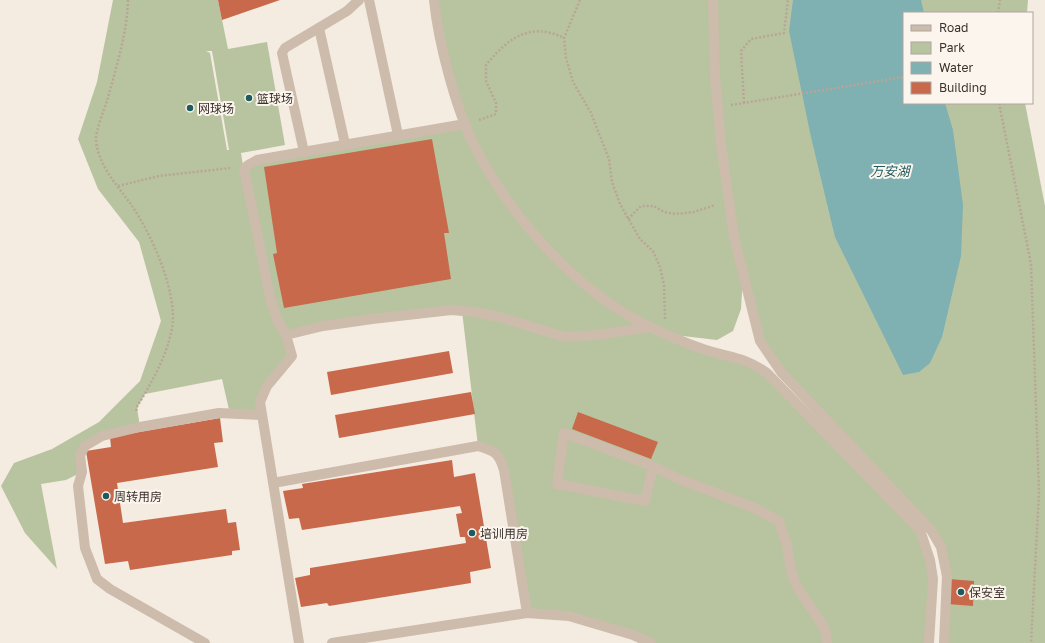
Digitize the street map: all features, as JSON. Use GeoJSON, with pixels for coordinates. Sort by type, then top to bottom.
{"type":"FeatureCollection","features":[{"type":"Feature","properties":{"kind":"street"},"geometry":{"type":"LineString","coordinates":[[304,152],[282,53],[285,48],[348,10],[359,0]]}},
{"type":"Feature","properties":{"kind":"street"},"geometry":{"type":"LineString","coordinates":[[369,0],[398,135]]}},
{"type":"Feature","properties":{"kind":"street"},"geometry":{"type":"LineString","coordinates":[[434,0],[446,59],[465,124],[472,142],[488,170],[518,215],[543,245],[575,276],[609,302],[664,334],[705,350],[730,355],[753,363],[767,373],[920,530],[930,560],[933,579],[929,643]]}},
{"type":"Feature","properties":{"kind":"street"},"geometry":{"type":"LineString","coordinates":[[713,0],[721,144],[734,237],[760,341],[781,372],[931,530],[941,547],[947,576],[944,643]]}},
{"type":"Feature","properties":{"kind":"street"},"geometry":{"type":"LineString","coordinates":[[319,28],[344,144]]}},
{"type":"Feature","properties":{"kind":"street"},"geometry":{"type":"LineString","coordinates":[[299,643],[260,402],[267,386],[292,356],[286,335],[277,319],[270,296],[244,175],[244,169],[248,164],[257,160],[465,124]]}},
{"type":"Feature","properties":{"kind":"street"},"geometry":{"type":"LineString","coordinates":[[286,335],[323,326],[451,310],[476,312],[499,317],[565,337],[597,335],[650,327]]}},
{"type":"Feature","properties":{"kind":"street"},"geometry":{"type":"LineString","coordinates":[[205,643],[110,589],[97,579],[85,548],[78,486],[82,472],[80,455],[84,446],[102,436],[140,427],[219,413],[262,415]]}},
{"type":"Feature","properties":{"kind":"street"},"geometry":{"type":"LineString","coordinates":[[653,466],[646,501],[557,484],[564,433],[653,466],[678,479],[752,507],[779,521],[787,546],[791,570],[797,587],[825,629],[827,643]]}},
{"type":"Feature","properties":{"kind":"street"},"geometry":{"type":"LineString","coordinates":[[273,483],[478,446],[491,450],[500,457],[504,470],[527,613]]}},
{"type":"Feature","properties":{"kind":"street"},"geometry":{"type":"LineString","coordinates":[[332,643],[527,613],[569,616],[632,635],[651,643]]}},
{"type":"Feature","properties":{"kind":"path"},"geometry":{"type":"LineString","coordinates":[[128,0],[118,61],[95,140],[107,173],[140,218],[159,260],[172,298],[172,328],[162,360],[136,408],[140,427]]}},
{"type":"Feature","properties":{"kind":"path"},"geometry":{"type":"LineString","coordinates":[[580,0],[564,38],[566,58],[573,82],[591,113],[608,159],[612,182],[620,204],[640,239],[653,251],[660,268],[664,285],[664,334]]}},
{"type":"Feature","properties":{"kind":"path"},"geometry":{"type":"LineString","coordinates":[[744,103],[741,51],[751,39],[784,33],[788,0]]}},
{"type":"Feature","properties":{"kind":"path"},"geometry":{"type":"LineString","coordinates":[[998,12],[1000,0]]}},
{"type":"Feature","properties":{"kind":"path"},"geometry":{"type":"LineString","coordinates":[[465,124],[496,114],[496,103],[486,81],[486,65],[507,42],[522,34],[540,31],[555,33],[564,38]]}},
{"type":"Feature","properties":{"kind":"path"},"geometry":{"type":"LineString","coordinates":[[718,107],[903,77]]}},
{"type":"Feature","properties":{"kind":"path"},"geometry":{"type":"LineString","coordinates":[[1000,104],[1031,264],[1039,492],[1031,643]]}},
{"type":"Feature","properties":{"kind":"path"},"geometry":{"type":"LineString","coordinates":[[118,186],[159,176],[248,164]]}},
{"type":"Feature","properties":{"kind":"path"},"geometry":{"type":"LineString","coordinates":[[628,219],[641,206],[654,206],[664,212],[675,214],[694,212],[729,201]]}},
{"type":"Feature","properties":{"kind":"green space"},"geometry":{"type":"Polygon","coordinates":[[[113,0],[218,0],[228,49],[267,42],[285,145],[241,153],[244,172],[248,165],[465,124],[434,0],[1028,0],[1027,12],[903,12],[903,104],[1025,104],[1045,206],[1045,643],[944,643],[941,547],[781,372],[760,341],[743,276],[741,309],[733,331],[717,340],[666,334],[753,363],[919,530],[930,560],[929,643],[651,643],[569,616],[527,613],[500,457],[478,446],[462,311],[287,335],[292,356],[267,386],[262,415],[230,414],[222,379],[145,394],[137,408],[140,427],[85,446],[82,472],[66,480],[41,484],[57,569],[25,533],[1,486],[14,463],[52,449],[99,422],[140,381],[161,321],[139,242],[98,189],[78,139],[97,82],[113,0]],[[206,51],[210,53],[227,150],[229,150],[212,51],[206,51]]]}},
{"type":"Feature","properties":{"kind":"water","name":"万安湖"},"geometry":{"type":"Polygon","coordinates":[[[793,0],[921,0],[924,12],[903,12],[903,104],[945,104],[953,130],[963,205],[961,256],[942,337],[930,363],[919,372],[903,375],[835,237],[811,137],[789,31],[793,0]]]}},
{"type":"Feature","properties":{"kind":"building"},"geometry":{"type":"Polygon","coordinates":[[[218,0],[280,0],[222,20],[218,0]]]}},
{"type":"Feature","properties":{"kind":"building"},"geometry":{"type":"Polygon","coordinates":[[[432,139],[449,233],[444,233],[451,279],[284,308],[273,254],[277,253],[264,167],[432,139]]]}},
{"type":"Feature","properties":{"kind":"building"},"geometry":{"type":"Polygon","coordinates":[[[449,351],[453,373],[331,395],[327,372],[449,351]]]}},
{"type":"Feature","properties":{"kind":"building"},"geometry":{"type":"Polygon","coordinates":[[[471,392],[475,414],[339,438],[335,415],[471,392]]]}},
{"type":"Feature","properties":{"kind":"building"},"geometry":{"type":"Polygon","coordinates":[[[578,412],[658,442],[651,459],[572,429],[578,412]]]}},
{"type":"Feature","properties":{"kind":"building","name":"周转用房"},"geometry":{"type":"Polygon","coordinates":[[[220,418],[223,442],[214,443],[218,467],[117,483],[123,523],[226,509],[228,523],[236,522],[240,550],[232,551],[232,555],[130,570],[128,561],[105,564],[86,451],[111,447],[110,437],[220,418]]]}},
{"type":"Feature","properties":{"kind":"building","name":"培训用房"},"geometry":{"type":"Polygon","coordinates":[[[452,460],[454,477],[475,473],[491,568],[470,572],[471,583],[329,606],[327,603],[301,607],[295,578],[310,575],[310,568],[466,543],[465,537],[460,537],[456,514],[462,513],[460,506],[302,530],[299,518],[289,519],[283,491],[303,488],[302,484],[452,460]]]}},
{"type":"Feature","properties":{"kind":"building","name":"保安室"},"geometry":{"type":"Polygon","coordinates":[[[949,579],[974,581],[973,606],[947,604],[949,579]]]}},
{"type":"Feature","properties":{"kind":"place","name":"篮球场"},"geometry":{"type":"Point","coordinates":[249,98]}},
{"type":"Feature","properties":{"kind":"place","name":"网球场"},"geometry":{"type":"Point","coordinates":[190,108]}},
{"type":"Feature","properties":{"kind":"place","name":"周转用房"},"geometry":{"type":"Point","coordinates":[106,496]}},
{"type":"Feature","properties":{"kind":"place","name":"培训用房"},"geometry":{"type":"Point","coordinates":[472,533]}},
{"type":"Feature","properties":{"kind":"place","name":"保安室"},"geometry":{"type":"Point","coordinates":[961,592]}}]}
